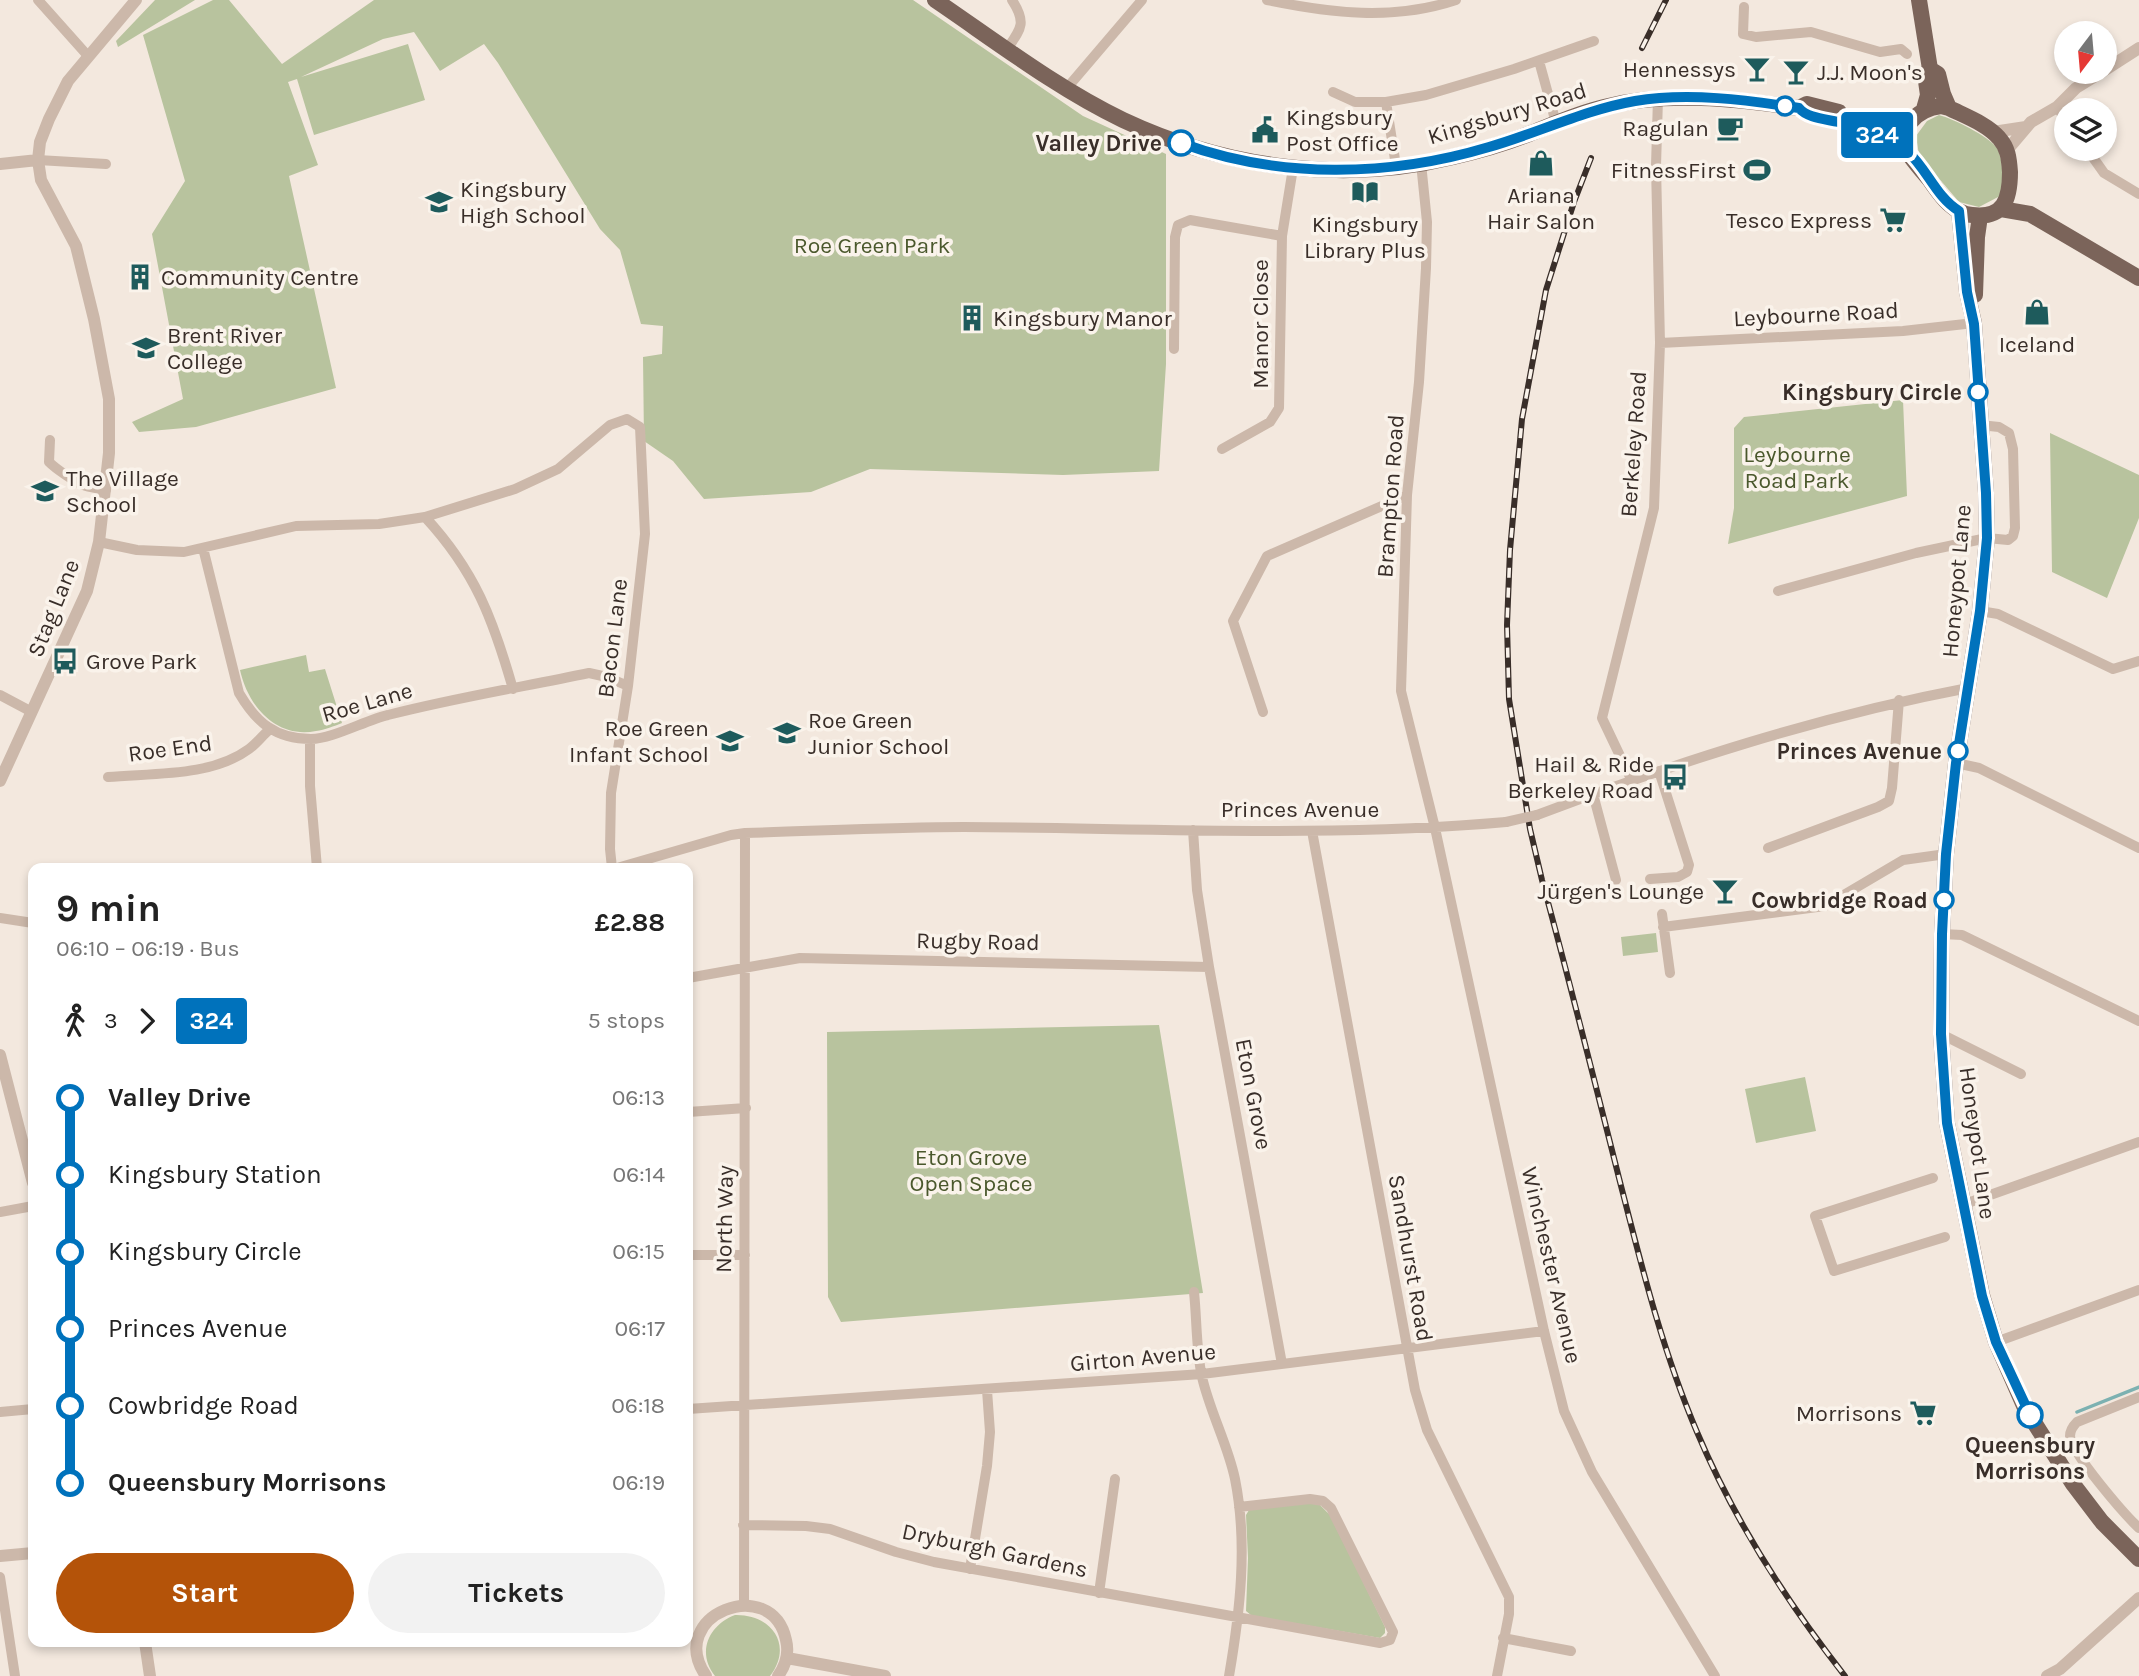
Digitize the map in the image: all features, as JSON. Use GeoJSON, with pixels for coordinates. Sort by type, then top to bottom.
{"type":"FeatureCollection","features":[{"type":"Feature","properties":{"kind":"main road","name":"Kingsbury Road"},"geometry":{"type":"LineString","coordinates":[[935,0],[1007,50],[1120,118],[1154,134],[1232,159],[1293,168],[1354,170],[1421,163],[1489,147],[1604,107],[1658,98],[1738,101],[1799,108],[1807,104],[1839,112],[1843,119],[1869,128],[1908,152]]}},
{"type":"Feature","properties":{"kind":"main road"},"geometry":{"type":"LineString","coordinates":[[1919,0],[1930,69],[1925,75],[1928,96],[1905,137],[1908,152],[1945,200],[1959,211],[1980,216],[2001,209],[2029,214],[2139,278]]}},
{"type":"Feature","properties":{"kind":"main road"},"geometry":{"type":"LineString","coordinates":[[1930,69],[1938,74],[1949,108]]}},
{"type":"Feature","properties":{"kind":"main road"},"geometry":{"type":"LineString","coordinates":[[1917,115],[1941,106],[1993,132],[2008,149],[2010,189],[2001,209]]}},
{"type":"Feature","properties":{"kind":"main road","name":"Kingsbury Road"},"geometry":{"type":"LineString","coordinates":[[1869,128],[1917,115]]}},
{"type":"Feature","properties":{"kind":"main road"},"geometry":{"type":"LineString","coordinates":[[2010,189],[2029,214]]}},
{"type":"Feature","properties":{"kind":"main road","name":"Honeypot Lane"},"geometry":{"type":"LineString","coordinates":[[1959,211],[1967,292],[1973,317]]}},
{"type":"Feature","properties":{"kind":"main road","name":"Honeypot Lane"},"geometry":{"type":"LineString","coordinates":[[1980,216],[1973,317],[1987,538],[1980,611],[1956,763],[1946,854],[1941,1034],[1947,1123],[1982,1296],[1996,1342],[2025,1408],[2073,1484],[2102,1522],[2139,1559]]}},
{"type":"Feature","properties":{"kind":"street"},"geometry":{"type":"LineString","coordinates":[[38,0],[88,56]]}},
{"type":"Feature","properties":{"kind":"street"},"geometry":{"type":"LineString","coordinates":[[38,160],[40,142],[49,118],[68,81],[136,0]]}},
{"type":"Feature","properties":{"kind":"street"},"geometry":{"type":"LineString","coordinates":[[1007,50],[1021,28],[1021,18],[1012,0]]}},
{"type":"Feature","properties":{"kind":"street"},"geometry":{"type":"LineString","coordinates":[[1068,88],[1142,0]]}},
{"type":"Feature","properties":{"kind":"street"},"geometry":{"type":"LineString","coordinates":[[1267,0],[1322,11],[1361,14],[1409,10],[1456,0]]}},
{"type":"Feature","properties":{"kind":"street"},"geometry":{"type":"LineString","coordinates":[[1744,7],[1743,34],[1755,37],[1811,32],[1880,52],[1901,49],[1907,54]]}},
{"type":"Feature","properties":{"kind":"street"},"geometry":{"type":"LineString","coordinates":[[1333,92],[1355,102],[1386,102],[1426,95],[1539,61],[1594,41]]}},
{"type":"Feature","properties":{"kind":"street"},"geometry":{"type":"LineString","coordinates":[[2118,62],[2139,48]]}},
{"type":"Feature","properties":{"kind":"street"},"geometry":{"type":"LineString","coordinates":[[1539,61],[1556,123]]}},
{"type":"Feature","properties":{"kind":"street"},"geometry":{"type":"LineString","coordinates":[[2066,98],[2083,84]]}},
{"type":"Feature","properties":{"kind":"street","name":"Berkeley Road"},"geometry":{"type":"LineString","coordinates":[[1632,780],[1602,718],[1653,512],[1660,343],[1656,166],[1658,98]]}},
{"type":"Feature","properties":{"kind":"street"},"geometry":{"type":"LineString","coordinates":[[1386,102],[1396,166]]}},
{"type":"Feature","properties":{"kind":"street"},"geometry":{"type":"LineString","coordinates":[[1993,132],[2026,127],[2054,109]]}},
{"type":"Feature","properties":{"kind":"street"},"geometry":{"type":"LineString","coordinates":[[2008,149],[2026,127]]}},
{"type":"Feature","properties":{"kind":"street"},"geometry":{"type":"LineString","coordinates":[[0,164],[38,160],[106,164]]}},
{"type":"Feature","properties":{"kind":"street","name":"Stag Lane"},"geometry":{"type":"LineString","coordinates":[[0,781],[85,594],[99,542],[106,490],[110,416],[105,368],[76,246],[41,180],[38,160]]}},
{"type":"Feature","properties":{"kind":"street"},"geometry":{"type":"LineString","coordinates":[[2096,161],[2104,173],[2139,194]]}},
{"type":"Feature","properties":{"kind":"street","name":"Brampton Road"},"geometry":{"type":"LineString","coordinates":[[1421,163],[1427,222],[1426,268],[1419,382],[1407,495],[1401,691],[1436,828]]}},
{"type":"Feature","properties":{"kind":"street","name":"Manor Close"},"geometry":{"type":"LineString","coordinates":[[1222,449],[1270,422],[1279,408],[1282,236],[1293,168]]}},
{"type":"Feature","properties":{"kind":"street"},"geometry":{"type":"LineString","coordinates":[[1174,349],[1175,237],[1178,225],[1190,220],[1282,236]]}},
{"type":"Feature","properties":{"kind":"street","name":"Leybourne Road"},"geometry":{"type":"LineString","coordinates":[[1660,343],[1903,331],[1973,317]]}},
{"type":"Feature","properties":{"kind":"street","name":"Bacon Lane"},"geometry":{"type":"LineString","coordinates":[[425,517],[515,489],[558,469],[610,425],[627,419],[640,427],[645,534],[628,686],[611,793],[610,849],[614,863]]}},
{"type":"Feature","properties":{"kind":"street"},"geometry":{"type":"LineString","coordinates":[[1778,591],[1916,553],[1987,538],[2008,540],[2013,536],[2013,449],[2009,433],[1999,427],[1980,425]]}},
{"type":"Feature","properties":{"kind":"street"},"geometry":{"type":"LineString","coordinates":[[50,440],[49,462],[57,470],[81,485],[106,490]]}},
{"type":"Feature","properties":{"kind":"street"},"geometry":{"type":"LineString","coordinates":[[1263,712],[1233,621],[1266,556],[1407,495]]}},
{"type":"Feature","properties":{"kind":"street"},"geometry":{"type":"LineString","coordinates":[[99,542],[137,550],[184,552],[296,526],[379,524],[425,517],[445,539],[471,577],[498,635],[513,690]]}},
{"type":"Feature","properties":{"kind":"street"},"geometry":{"type":"LineString","coordinates":[[203,548],[239,693],[249,710],[269,730]]}},
{"type":"Feature","properties":{"kind":"street"},"geometry":{"type":"LineString","coordinates":[[1980,611],[1998,614],[2113,669],[2139,661]]}},
{"type":"Feature","properties":{"kind":"street","name":"Roe Lane"},"geometry":{"type":"LineString","coordinates":[[269,730],[287,736],[318,738],[387,715],[589,673],[628,686]]}},
{"type":"Feature","properties":{"kind":"street","name":"Princes Avenue"},"geometry":{"type":"LineString","coordinates":[[633,863],[746,833],[961,827],[1312,831],[1436,828],[1506,821],[1537,815],[1632,780],[1776,734],[1899,701],[1968,688]]}},
{"type":"Feature","properties":{"kind":"street"},"geometry":{"type":"LineString","coordinates":[[0,695],[32,712]]}},
{"type":"Feature","properties":{"kind":"street"},"geometry":{"type":"LineString","coordinates":[[1768,848],[1889,801],[1899,701]]}},
{"type":"Feature","properties":{"kind":"street","name":"Roe End"},"geometry":{"type":"LineString","coordinates":[[108,777],[206,767],[250,749],[269,730]]}},
{"type":"Feature","properties":{"kind":"street"},"geometry":{"type":"LineString","coordinates":[[310,739],[310,786],[317,863]]}},
{"type":"Feature","properties":{"kind":"street"},"geometry":{"type":"LineString","coordinates":[[1956,763],[1979,768],[2139,848]]}},
{"type":"Feature","properties":{"kind":"street"},"geometry":{"type":"LineString","coordinates":[[1650,879],[1678,877],[1687,872],[1689,865],[1659,771]]}},
{"type":"Feature","properties":{"kind":"street"},"geometry":{"type":"LineString","coordinates":[[1593,794],[1616,880]]}},
{"type":"Feature","properties":{"kind":"street","name":"Winchester Avenue"},"geometry":{"type":"LineString","coordinates":[[1436,828],[1544,1331],[1564,1412],[1592,1472],[1716,1676]]}},
{"type":"Feature","properties":{"kind":"street","name":"Eton Grove"},"geometry":{"type":"LineString","coordinates":[[1193,830],[1197,890],[1209,967],[1282,1364]]}},
{"type":"Feature","properties":{"kind":"street","name":"Sandhurst Road"},"geometry":{"type":"LineString","coordinates":[[1312,831],[1415,1390],[1427,1430],[1508,1597],[1509,1614],[1497,1676]]}},
{"type":"Feature","properties":{"kind":"street","name":"North Way"},"geometry":{"type":"LineString","coordinates":[[744,1605],[746,833]]}},
{"type":"Feature","properties":{"kind":"street"},"geometry":{"type":"LineString","coordinates":[[1663,927],[1825,905],[1903,860],[1946,854]]}},
{"type":"Feature","properties":{"kind":"street"},"geometry":{"type":"LineString","coordinates":[[1662,914],[1670,973]]}},
{"type":"Feature","properties":{"kind":"street"},"geometry":{"type":"LineString","coordinates":[[0,918],[28,922]]}},
{"type":"Feature","properties":{"kind":"street"},"geometry":{"type":"LineString","coordinates":[[1942,934],[1962,935],[2139,1021]]}},
{"type":"Feature","properties":{"kind":"street","name":"Rugby Road"},"geometry":{"type":"LineString","coordinates":[[693,977],[800,958],[1209,967]]}},
{"type":"Feature","properties":{"kind":"street"},"geometry":{"type":"LineString","coordinates":[[1941,1034],[2021,1074]]}},
{"type":"Feature","properties":{"kind":"street"},"geometry":{"type":"LineString","coordinates":[[0,1055],[28,1164]]}},
{"type":"Feature","properties":{"kind":"street"},"geometry":{"type":"LineString","coordinates":[[693,1112],[746,1108]]}},
{"type":"Feature","properties":{"kind":"street"},"geometry":{"type":"LineString","coordinates":[[1962,1205],[2139,1142]]}},
{"type":"Feature","properties":{"kind":"street"},"geometry":{"type":"LineString","coordinates":[[1933,1178],[1815,1216],[1834,1271],[1945,1237]]}},
{"type":"Feature","properties":{"kind":"street"},"geometry":{"type":"LineString","coordinates":[[0,1212],[28,1207]]}},
{"type":"Feature","properties":{"kind":"street"},"geometry":{"type":"LineString","coordinates":[[693,1255],[745,1255]]}},
{"type":"Feature","properties":{"kind":"street"},"geometry":{"type":"LineString","coordinates":[[1996,1342],[2139,1290]]}},
{"type":"Feature","properties":{"kind":"street"},"geometry":{"type":"LineString","coordinates":[[1194,1292],[1202,1374],[1212,1413],[1235,1476],[1239,1507],[1239,1618],[1228,1676]]}},
{"type":"Feature","properties":{"kind":"street","name":"Girton Avenue"},"geometry":{"type":"LineString","coordinates":[[693,1409],[1202,1374],[1544,1331]]}},
{"type":"Feature","properties":{"kind":"street"},"geometry":{"type":"LineString","coordinates":[[970,1569],[987,1466],[990,1432],[987,1390]]}},
{"type":"Feature","properties":{"kind":"street"},"geometry":{"type":"LineString","coordinates":[[2139,1397],[2077,1422],[2071,1428],[2070,1438],[2078,1455],[2139,1528]]}},
{"type":"Feature","properties":{"kind":"street"},"geometry":{"type":"LineString","coordinates":[[0,1412],[28,1409]]}},
{"type":"Feature","properties":{"kind":"street"},"geometry":{"type":"LineString","coordinates":[[1099,1593],[1115,1479]]}},
{"type":"Feature","properties":{"kind":"street","name":"Dryburgh Gardens"},"geometry":{"type":"LineString","coordinates":[[743,1525],[830,1529],[896,1552],[970,1569],[1380,1643],[1390,1640],[1393,1632],[1331,1508],[1323,1501],[1310,1499],[1239,1507]]}},
{"type":"Feature","properties":{"kind":"street"},"geometry":{"type":"LineString","coordinates":[[0,1556],[28,1553]]}},
{"type":"Feature","properties":{"kind":"street"},"geometry":{"type":"LineString","coordinates":[[0,1577],[15,1676]]}},
{"type":"Feature","properties":{"kind":"street"},"geometry":{"type":"LineString","coordinates":[[2047,1676],[2060,1670],[2139,1598]]}},
{"type":"Feature","properties":{"kind":"street"},"geometry":{"type":"LineString","coordinates":[[704,1675],[693,1641],[707,1621],[722,1609],[744,1605],[760,1608],[776,1620],[787,1642],[787,1658],[778,1676]]}},
{"type":"Feature","properties":{"kind":"street"},"geometry":{"type":"LineString","coordinates":[[1503,1638],[1571,1651]]}},
{"type":"Feature","properties":{"kind":"street"},"geometry":{"type":"LineString","coordinates":[[146,1647],[150,1676]]}},
{"type":"Feature","properties":{"kind":"street"},"geometry":{"type":"LineString","coordinates":[[787,1658],[885,1676]]}},
{"type":"Feature","properties":{"kind":"green space"},"geometry":{"type":"Polygon","coordinates":[[[155,0],[195,0],[118,47],[116,41],[155,0]]]}},
{"type":"Feature","properties":{"kind":"green space","name":"Roe Green Park"},"geometry":{"type":"Polygon","coordinates":[[[213,0],[229,0],[282,64],[374,0],[913,0],[1083,116],[1166,154],[1166,364],[1159,471],[1063,475],[870,469],[811,492],[704,499],[673,461],[644,441],[643,357],[662,354],[663,326],[641,324],[620,250],[600,229],[484,44],[440,71],[414,32],[383,39],[301,77],[408,44],[425,100],[314,135],[297,79],[288,82],[318,165],[289,176],[336,388],[196,427],[139,432],[132,422],[183,399],[152,234],[185,181],[143,35],[213,0]]]}},
{"type":"Feature","properties":{"kind":"green space"},"geometry":{"type":"Polygon","coordinates":[[[1939,115],[1970,128],[1997,148],[2002,172],[2000,196],[1979,207],[1959,202],[1919,155],[1916,136],[1927,121],[1939,115]]]}},
{"type":"Feature","properties":{"kind":"green space","name":"Leybourne Road Park"},"geometry":{"type":"Polygon","coordinates":[[[1903,400],[1907,496],[1728,544],[1734,508],[1734,428],[1744,417],[1903,400]]]}},
{"type":"Feature","properties":{"kind":"green space"},"geometry":{"type":"Polygon","coordinates":[[[2050,433],[2139,475],[2139,518],[2107,598],[2052,572],[2050,433]]]}},
{"type":"Feature","properties":{"kind":"green space"},"geometry":{"type":"Polygon","coordinates":[[[306,655],[309,672],[325,669],[342,723],[323,730],[288,730],[276,725],[257,707],[240,670],[306,655]]]}},
{"type":"Feature","properties":{"kind":"green space"},"geometry":{"type":"Polygon","coordinates":[[[1656,933],[1658,952],[1623,956],[1621,937],[1656,933]]]}},
{"type":"Feature","properties":{"kind":"green space","name":"Eton Grove Open Space"},"geometry":{"type":"Polygon","coordinates":[[[1159,1025],[1203,1293],[841,1322],[828,1297],[827,1032],[1159,1025]]]}},
{"type":"Feature","properties":{"kind":"green space"},"geometry":{"type":"Polygon","coordinates":[[[1805,1077],[1816,1131],[1756,1143],[1745,1089],[1805,1077]]]}},
{"type":"Feature","properties":{"kind":"green space"},"geometry":{"type":"Polygon","coordinates":[[[1319,1504],[1332,1517],[1385,1627],[1385,1633],[1380,1638],[1252,1616],[1246,1611],[1246,1515],[1249,1510],[1319,1504]]]}},
{"type":"Feature","properties":{"kind":"green space"},"geometry":{"type":"Polygon","coordinates":[[[735,1615],[759,1620],[775,1634],[780,1653],[770,1676],[715,1676],[709,1667],[706,1649],[712,1632],[735,1615]]]}},
{"type":"Feature","properties":{"kind":"waterway"},"geometry":{"type":"LineString","coordinates":[[2077,1412],[2139,1387]]}},
{"type":"Feature","properties":{"kind":"railway"},"geometry":{"type":"LineString","coordinates":[[1642,48],[1666,0]]}},
{"type":"Feature","properties":{"kind":"railway"},"geometry":{"type":"LineString","coordinates":[[1591,158],[1546,290],[1522,419],[1510,550],[1507,625],[1509,699],[1530,829],[1644,1275],[1685,1401],[1727,1497],[1763,1559],[1802,1619],[1845,1676]]}},
{"type":"Feature","properties":{"kind":"bus line","name":"324"},"geometry":{"type":"LineString","coordinates":[[1181,143],[1232,159],[1293,168],[1354,170],[1451,158],[1528,135],[1604,107],[1637,101],[1658,98],[1738,101],[1799,108],[1803,113],[1815,117],[1838,122],[1843,119],[1869,128],[1908,152],[1945,200],[1959,211],[1967,292],[1973,311],[1987,538],[1980,611],[1956,763],[1946,854],[1941,1034],[1947,1123],[1982,1296],[1996,1342],[2030,1415]]}},
{"type":"Feature","properties":{"kind":"place","name":"Hennessys"},"geometry":{"type":"Point","coordinates":[1757,69]}},
{"type":"Feature","properties":{"kind":"place","name":"J.J. Moon's"},"geometry":{"type":"Point","coordinates":[1796,72]}},
{"type":"Feature","properties":{"kind":"place","name":"Ragulan"},"geometry":{"type":"Point","coordinates":[1730,128]}},
{"type":"Feature","properties":{"kind":"place","name":"Kingsbury Post Office"},"geometry":{"type":"Point","coordinates":[1265,130]}},
{"type":"Feature","properties":{"kind":"place","name":"Valley Drive"},"geometry":{"type":"Point","coordinates":[1181,143]}},
{"type":"Feature","properties":{"kind":"place","name":"Ariana Hair Salon"},"geometry":{"type":"Point","coordinates":[1541,163]}},
{"type":"Feature","properties":{"kind":"place","name":"FitnessFirst"},"geometry":{"type":"Point","coordinates":[1757,170]}},
{"type":"Feature","properties":{"kind":"place","name":"Kingsbury Library Plus"},"geometry":{"type":"Point","coordinates":[1365,192]}},
{"type":"Feature","properties":{"kind":"place","name":"Kingsbury High School"},"geometry":{"type":"Point","coordinates":[439,202]}},
{"type":"Feature","properties":{"kind":"place","name":"Tesco Express"},"geometry":{"type":"Point","coordinates":[1893,220]}},
{"type":"Feature","properties":{"kind":"place","name":"Community Centre"},"geometry":{"type":"Point","coordinates":[140,277]}},
{"type":"Feature","properties":{"kind":"place","name":"Iceland"},"geometry":{"type":"Point","coordinates":[2037,312]}},
{"type":"Feature","properties":{"kind":"place","name":"Kingsbury Manor"},"geometry":{"type":"Point","coordinates":[972,318]}},
{"type":"Feature","properties":{"kind":"place","name":"Brent River College"},"geometry":{"type":"Point","coordinates":[146,348]}},
{"type":"Feature","properties":{"kind":"place","name":"Kingsbury Circle"},"geometry":{"type":"Point","coordinates":[1978,392]}},
{"type":"Feature","properties":{"kind":"place","name":"The Village School"},"geometry":{"type":"Point","coordinates":[45,491]}},
{"type":"Feature","properties":{"kind":"place","name":"Grove Park"},"geometry":{"type":"Point","coordinates":[65,661]}},
{"type":"Feature","properties":{"kind":"place","name":"Roe Green Junior School"},"geometry":{"type":"Point","coordinates":[787,733]}},
{"type":"Feature","properties":{"kind":"place","name":"Roe Green Infant School"},"geometry":{"type":"Point","coordinates":[730,741]}},
{"type":"Feature","properties":{"kind":"place","name":"Princes Avenue"},"geometry":{"type":"Point","coordinates":[1958,751]}},
{"type":"Feature","properties":{"kind":"place","name":"Hail & Ride Berkeley Road"},"geometry":{"type":"Point","coordinates":[1675,777]}},
{"type":"Feature","properties":{"kind":"place","name":"Jürgen's Lounge"},"geometry":{"type":"Point","coordinates":[1725,891]}},
{"type":"Feature","properties":{"kind":"place","name":"Cowbridge Road"},"geometry":{"type":"Point","coordinates":[1944,900]}},
{"type":"Feature","properties":{"kind":"place","name":"Morrisons"},"geometry":{"type":"Point","coordinates":[1923,1413]}},
{"type":"Feature","properties":{"kind":"place","name":"Queensbury Morrisons"},"geometry":{"type":"Point","coordinates":[2030,1415]}}]}
